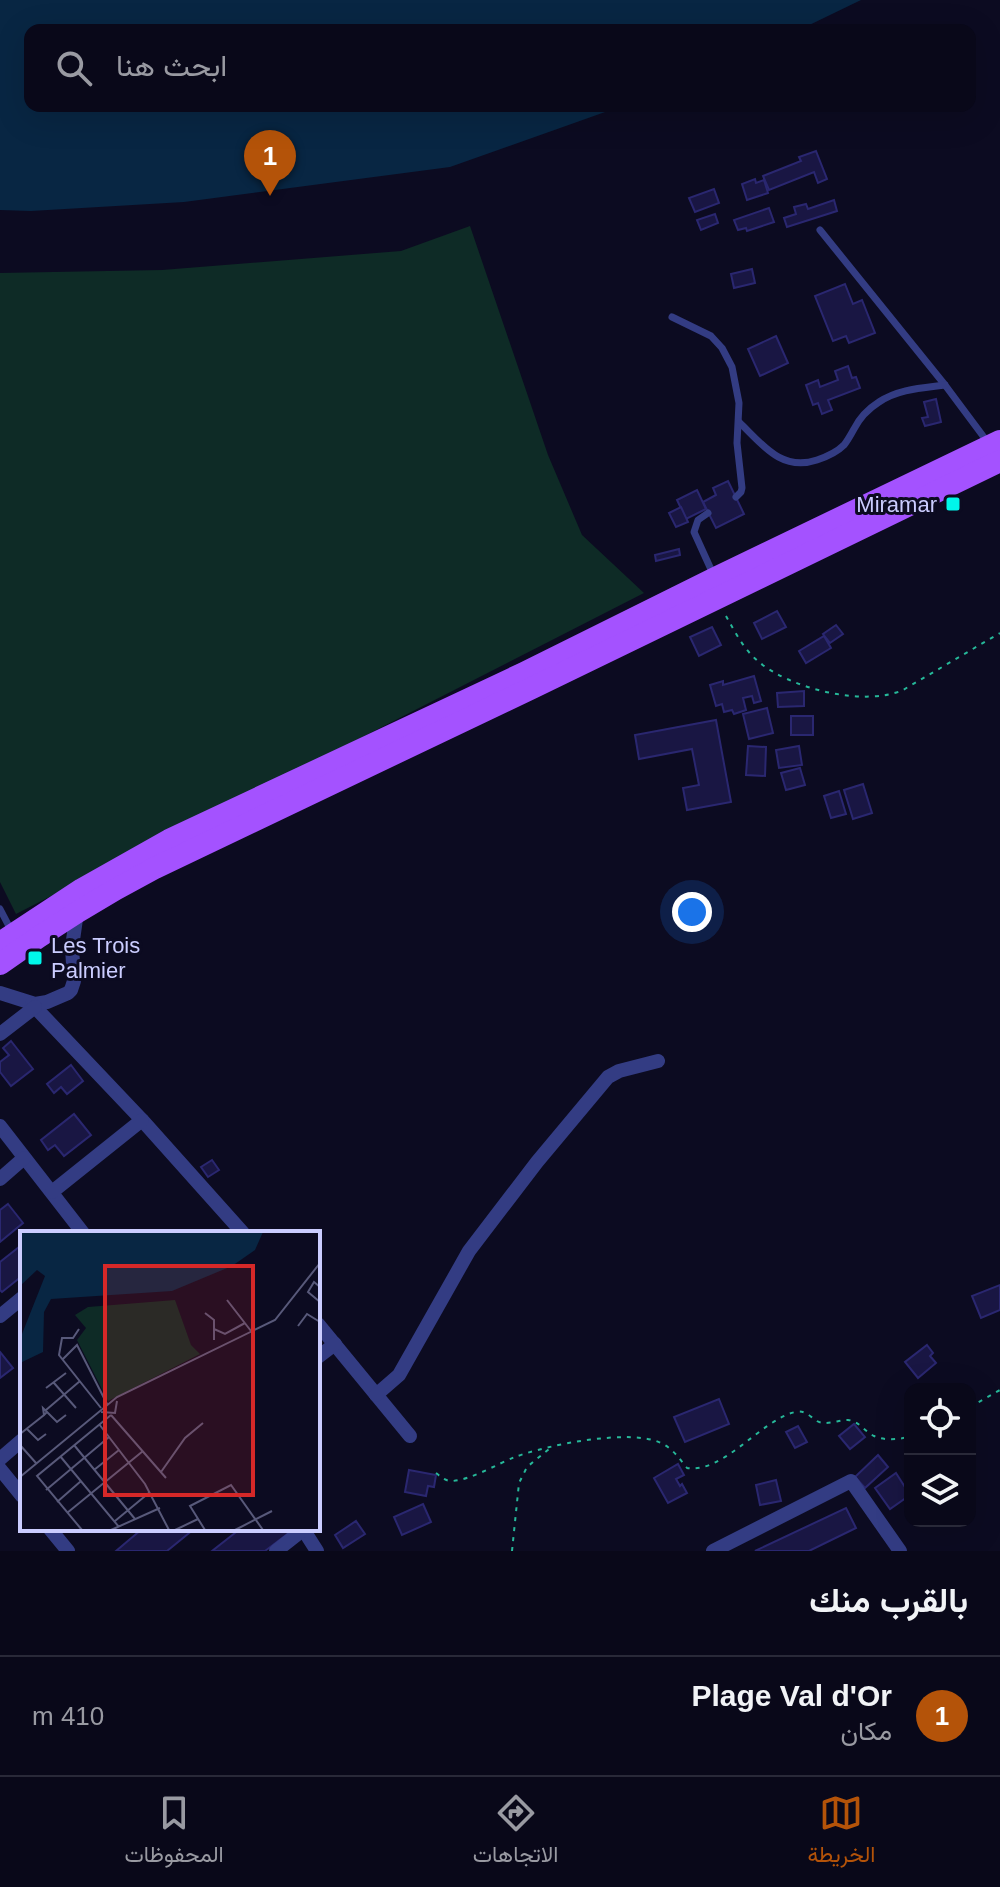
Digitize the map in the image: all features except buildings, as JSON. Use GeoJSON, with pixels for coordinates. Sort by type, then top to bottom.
{"type":"FeatureCollection","features":[{"type":"Feature","properties":{"kind":"main road"},"geometry":{"type":"LineString","coordinates":[[0,964],[120,886],[518,694],[715,588],[997,449]]}},
{"type":"Feature","properties":{"kind":"main road"},"geometry":{"type":"LineString","coordinates":[[7,938],[82,889],[169,840],[524,673],[715,588]]}},
{"type":"Feature","properties":{"kind":"street"},"geometry":{"type":"LineString","coordinates":[[0,1034],[34,1005],[68,993],[73,986],[72,947],[77,912]]}},
{"type":"Feature","properties":{"kind":"street"},"geometry":{"type":"LineString","coordinates":[[0,993],[34,1005],[241,1231]]}},
{"type":"Feature","properties":{"kind":"street"},"geometry":{"type":"LineString","coordinates":[[376,1395],[399,1375],[469,1251],[547,1149],[608,1077],[658,1061]]}},
{"type":"Feature","properties":{"kind":"street"},"geometry":{"type":"LineString","coordinates":[[52,1192],[142,1120]]}},
{"type":"Feature","properties":{"kind":"street"},"geometry":{"type":"LineString","coordinates":[[0,1126],[81,1231]]}},
{"type":"Feature","properties":{"kind":"street"},"geometry":{"type":"LineString","coordinates":[[0,1179],[24,1158]]}},
{"type":"Feature","properties":{"kind":"street"},"geometry":{"type":"LineString","coordinates":[[0,1316],[20,1300]]}},
{"type":"Feature","properties":{"kind":"street"},"geometry":{"type":"LineString","coordinates":[[320,1326],[410,1436]]}},
{"type":"Feature","properties":{"kind":"street"},"geometry":{"type":"LineString","coordinates":[[320,1355],[335,1344]]}},
{"type":"Feature","properties":{"kind":"street"},"geometry":{"type":"LineString","coordinates":[[0,1459],[20,1442]]}},
{"type":"Feature","properties":{"kind":"street"},"geometry":{"type":"LineString","coordinates":[[0,1469],[20,1494]]}},
{"type":"Feature","properties":{"kind":"street"},"geometry":{"type":"LineString","coordinates":[[713,1551],[851,1481],[900,1551]]}},
{"type":"Feature","properties":{"kind":"street"},"geometry":{"type":"LineString","coordinates":[[52,1531],[68,1551]]}},
{"type":"Feature","properties":{"kind":"street"},"geometry":{"type":"LineString","coordinates":[[276,1551],[301,1531]]}},
{"type":"Feature","properties":{"kind":"street"},"geometry":{"type":"LineString","coordinates":[[304,1531],[317,1551]]}},
{"type":"Feature","properties":{"kind":"lane"},"geometry":{"type":"LineString","coordinates":[[820,230],[997,449]]}},
{"type":"Feature","properties":{"kind":"lane"},"geometry":{"type":"LineString","coordinates":[[672,317],[711,336],[732,367],[739,403],[737,443],[742,488],[736,497]]}},
{"type":"Feature","properties":{"kind":"lane"},"geometry":{"type":"LineString","coordinates":[[739,422],[778,458],[792,463],[810,462],[843,445],[860,419],[880,401],[906,390],[945,385]]}},
{"type":"Feature","properties":{"kind":"lane"},"geometry":{"type":"LineString","coordinates":[[708,513],[698,520],[694,532],[715,588]]}},
{"type":"Feature","properties":{"kind":"lane"},"geometry":{"type":"LineString","coordinates":[[0,909],[7,938]]}},
{"type":"Feature","properties":{"kind":"path"},"geometry":{"type":"LineString","coordinates":[[715,588],[743,645],[758,662],[773,672],[815,689],[870,698],[903,690],[1000,633]]}},
{"type":"Feature","properties":{"kind":"path"},"geometry":{"type":"LineString","coordinates":[[976,1404],[1000,1390]]}},
{"type":"Feature","properties":{"kind":"path"},"geometry":{"type":"LineString","coordinates":[[436,1473],[449,1481],[534,1451],[588,1439],[633,1438],[659,1442],[672,1450],[687,1468],[698,1468],[721,1458],[780,1418],[801,1412],[823,1422],[853,1421],[880,1438],[904,1438]]}},
{"type":"Feature","properties":{"kind":"path"},"geometry":{"type":"LineString","coordinates":[[512,1551],[522,1475],[527,1467],[552,1447]]}},
{"type":"Feature","properties":{"kind":"green space"},"geometry":{"type":"Polygon","coordinates":[[[470,226],[548,455],[582,535],[644,593],[16,914],[0,882],[0,273],[162,270],[401,251],[470,226]]]}},
{"type":"Feature","properties":{"kind":"water"},"geometry":{"type":"Polygon","coordinates":[[[0,0],[861,0],[811,24],[24,24],[24,112],[605,112],[450,167],[184,202],[0,210],[0,0]]]}},
{"type":"Feature","properties":{"kind":"place","name":"Plage Val d'Or"},"geometry":{"type":"Point","coordinates":[270,196]}},
{"type":"Feature","properties":{"kind":"place","name":"Miramar"},"geometry":{"type":"Point","coordinates":[953,504]}},
{"type":"Feature","properties":{"kind":"place","name":"Les Trois Palmier"},"geometry":{"type":"Point","coordinates":[35,958]}}]}
